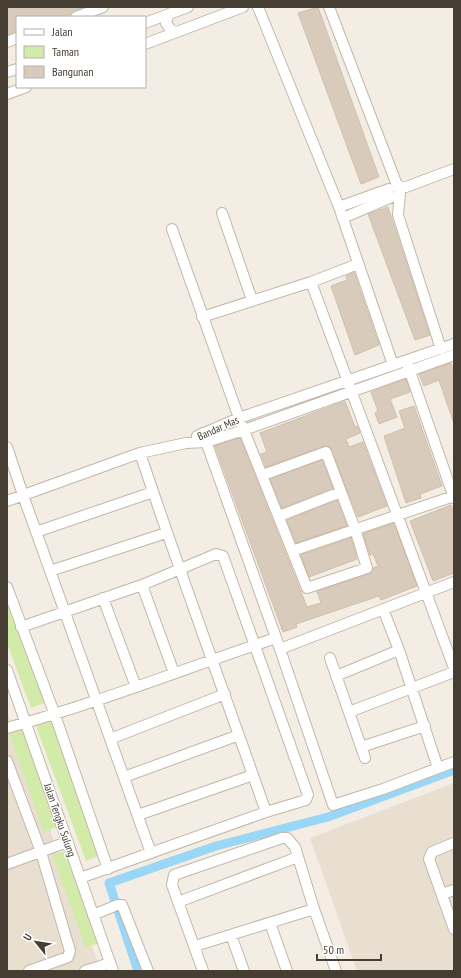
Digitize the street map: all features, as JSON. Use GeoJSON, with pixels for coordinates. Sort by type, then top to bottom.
{"type":"FeatureCollection","features":[{"type":"Feature","properties":{"kind":"street"},"geometry":{"type":"LineString","coordinates":[[79,16],[103,7]]}},
{"type":"Feature","properties":{"kind":"street"},"geometry":{"type":"LineString","coordinates":[[146,23],[188,7]]}},
{"type":"Feature","properties":{"kind":"street"},"geometry":{"type":"LineString","coordinates":[[146,44],[243,7]]}},
{"type":"Feature","properties":{"kind":"street"},"geometry":{"type":"LineString","coordinates":[[258,7],[339,207],[393,365]]}},
{"type":"Feature","properties":{"kind":"street"},"geometry":{"type":"LineString","coordinates":[[329,7],[397,190],[398,215],[441,349]]}},
{"type":"Feature","properties":{"kind":"street"},"geometry":{"type":"LineString","coordinates":[[172,13],[168,16],[166,23],[171,30],[176,32]]}},
{"type":"Feature","properties":{"kind":"street"},"geometry":{"type":"LineString","coordinates":[[7,94],[23,88]]}},
{"type":"Feature","properties":{"kind":"street"},"geometry":{"type":"LineString","coordinates":[[339,207],[397,190],[454,169]]}},
{"type":"Feature","properties":{"kind":"street"},"geometry":{"type":"LineString","coordinates":[[343,218],[397,190]]}},
{"type":"Feature","properties":{"kind":"street"},"geometry":{"type":"LineString","coordinates":[[222,213],[252,300]]}},
{"type":"Feature","properties":{"kind":"street"},"geometry":{"type":"LineString","coordinates":[[172,229],[239,418],[308,589],[367,568],[355,529],[325,452],[263,475]]}},
{"type":"Feature","properties":{"kind":"street"},"geometry":{"type":"LineString","coordinates":[[202,317],[311,282],[358,264]]}},
{"type":"Feature","properties":{"kind":"street"},"geometry":{"type":"LineString","coordinates":[[311,282],[454,668]]}},
{"type":"Feature","properties":{"kind":"street","name":"Bandar Mas"},"geometry":{"type":"LineString","coordinates":[[204,437],[239,418],[454,344]]}},
{"type":"Feature","properties":{"kind":"street","name":"Bandar Mas"},"geometry":{"type":"LineString","coordinates":[[7,501],[22,494],[140,453],[186,443],[204,437],[244,430],[352,393],[454,355]]}},
{"type":"Feature","properties":{"kind":"street"},"geometry":{"type":"LineString","coordinates":[[292,551],[454,496],[406,360]]}},
{"type":"Feature","properties":{"kind":"street"},"geometry":{"type":"LineString","coordinates":[[204,437],[280,648],[333,806],[454,762]]}},
{"type":"Feature","properties":{"kind":"street"},"geometry":{"type":"LineString","coordinates":[[7,447],[22,494],[151,853]]}},
{"type":"Feature","properties":{"kind":"street"},"geometry":{"type":"LineString","coordinates":[[140,453],[178,569],[213,660],[266,812]]}},
{"type":"Feature","properties":{"kind":"street"},"geometry":{"type":"LineString","coordinates":[[36,532],[153,492]]}},
{"type":"Feature","properties":{"kind":"street"},"geometry":{"type":"LineString","coordinates":[[279,516],[341,492]]}},
{"type":"Feature","properties":{"kind":"street"},"geometry":{"type":"LineString","coordinates":[[50,571],[166,533]]}},
{"type":"Feature","properties":{"kind":"street"},"geometry":{"type":"LineString","coordinates":[[21,627],[142,584],[216,554],[223,556],[256,645],[308,795],[306,800],[266,812],[80,878]]}},
{"type":"Feature","properties":{"kind":"street"},"geometry":{"type":"LineString","coordinates":[[280,648],[426,591],[454,582]]}},
{"type":"Feature","properties":{"kind":"street"},"geometry":{"type":"LineString","coordinates":[[142,584],[174,673]]}},
{"type":"Feature","properties":{"kind":"street"},"geometry":{"type":"LineString","coordinates":[[7,587],[55,715],[108,869]]}},
{"type":"Feature","properties":{"kind":"street"},"geometry":{"type":"LineString","coordinates":[[103,598],[136,687]]}},
{"type":"Feature","properties":{"kind":"street"},"geometry":{"type":"LineString","coordinates":[[383,609],[399,650],[438,768]]}},
{"type":"Feature","properties":{"kind":"street"},"geometry":{"type":"LineString","coordinates":[[7,728],[97,702],[174,673],[276,638]]}},
{"type":"Feature","properties":{"kind":"street"},"geometry":{"type":"LineString","coordinates":[[336,676],[399,650]]}},
{"type":"Feature","properties":{"kind":"street"},"geometry":{"type":"LineString","coordinates":[[330,658],[365,758]]}},
{"type":"Feature","properties":{"kind":"street","name":"Jalan Tengku Sulung"},"geometry":{"type":"LineString","coordinates":[[7,670],[112,967]]}},
{"type":"Feature","properties":{"kind":"street"},"geometry":{"type":"LineString","coordinates":[[349,712],[454,672]]}},
{"type":"Feature","properties":{"kind":"street"},"geometry":{"type":"LineString","coordinates":[[110,739],[225,694]]}},
{"type":"Feature","properties":{"kind":"street"},"geometry":{"type":"LineString","coordinates":[[361,747],[425,726]]}},
{"type":"Feature","properties":{"kind":"street"},"geometry":{"type":"LineString","coordinates":[[124,777],[239,735]]}},
{"type":"Feature","properties":{"kind":"street"},"geometry":{"type":"LineString","coordinates":[[7,761],[41,852],[70,951],[68,957],[29,971]]}},
{"type":"Feature","properties":{"kind":"street"},"geometry":{"type":"LineString","coordinates":[[138,815],[253,775]]}},
{"type":"Feature","properties":{"kind":"street"},"geometry":{"type":"LineString","coordinates":[[203,971],[172,885],[174,875],[228,855],[286,838],[295,847],[314,909],[336,971]]}},
{"type":"Feature","properties":{"kind":"street"},"geometry":{"type":"LineString","coordinates":[[7,864],[67,842]]}},
{"type":"Feature","properties":{"kind":"street"},"geometry":{"type":"LineString","coordinates":[[454,843],[432,852],[429,859],[454,929]]}},
{"type":"Feature","properties":{"kind":"street"},"geometry":{"type":"LineString","coordinates":[[178,902],[298,857]]}},
{"type":"Feature","properties":{"kind":"street"},"geometry":{"type":"LineString","coordinates":[[442,894],[454,890]]}},
{"type":"Feature","properties":{"kind":"street"},"geometry":{"type":"LineString","coordinates":[[94,915],[117,905],[122,906],[148,971]]}},
{"type":"Feature","properties":{"kind":"street"},"geometry":{"type":"LineString","coordinates":[[195,946],[314,909]]}},
{"type":"Feature","properties":{"kind":"street"},"geometry":{"type":"LineString","coordinates":[[270,923],[287,971]]}},
{"type":"Feature","properties":{"kind":"street"},"geometry":{"type":"LineString","coordinates":[[231,935],[244,971]]}},
{"type":"Feature","properties":{"kind":"street"},"geometry":{"type":"LineString","coordinates":[[85,971],[112,967]]}},
{"type":"Feature","properties":{"kind":"shaded area"},"geometry":{"type":"Polygon","coordinates":[[[7,712],[101,971],[7,971],[7,712]]]}},
{"type":"Feature","properties":{"kind":"shaded area"},"geometry":{"type":"Polygon","coordinates":[[[454,783],[454,971],[357,971],[310,838],[454,783]]]}},
{"type":"Feature","properties":{"kind":"green space"},"geometry":{"type":"Polygon","coordinates":[[[7,596],[46,702],[31,708],[7,643],[7,596]]]}},
{"type":"Feature","properties":{"kind":"green space"},"geometry":{"type":"Polygon","coordinates":[[[53,720],[102,855],[86,861],[36,726],[53,720]]]}},
{"type":"Feature","properties":{"kind":"green space"},"geometry":{"type":"Polygon","coordinates":[[[22,725],[60,826],[44,832],[8,731],[22,725]]]}},
{"type":"Feature","properties":{"kind":"green space"},"geometry":{"type":"Polygon","coordinates":[[[64,851],[99,943],[86,948],[52,855],[64,851]]]}},
{"type":"Feature","properties":{"kind":"building"},"geometry":{"type":"Polygon","coordinates":[[[7,7],[84,7],[66,16],[16,16],[16,32],[7,35],[7,7]]]}},
{"type":"Feature","properties":{"kind":"building"},"geometry":{"type":"Polygon","coordinates":[[[318,7],[379,177],[361,184],[298,13],[318,7]]]}},
{"type":"Feature","properties":{"kind":"building"},"geometry":{"type":"Polygon","coordinates":[[[388,207],[430,335],[415,340],[368,214],[388,207]]]}},
{"type":"Feature","properties":{"kind":"building"},"geometry":{"type":"Polygon","coordinates":[[[354,272],[379,345],[355,355],[331,286],[347,280],[346,276],[354,272]]]}},
{"type":"Feature","properties":{"kind":"building"},"geometry":{"type":"Polygon","coordinates":[[[451,363],[454,373],[453,421],[439,380],[424,386],[419,374],[451,363]]]}},
{"type":"Feature","properties":{"kind":"building"},"geometry":{"type":"Polygon","coordinates":[[[406,379],[410,392],[390,399],[397,417],[379,424],[375,413],[378,411],[371,392],[406,379]]]}},
{"type":"Feature","properties":{"kind":"building"},"geometry":{"type":"Polygon","coordinates":[[[345,401],[355,427],[357,426],[360,433],[346,439],[349,447],[363,442],[387,506],[358,517],[330,447],[324,446],[266,467],[261,454],[267,452],[260,433],[345,401]]]}},
{"type":"Feature","properties":{"kind":"building"},"geometry":{"type":"Polygon","coordinates":[[[414,406],[442,486],[420,494],[421,498],[406,503],[384,436],[405,428],[399,411],[414,406]]]}},
{"type":"Feature","properties":{"kind":"building"},"geometry":{"type":"Polygon","coordinates":[[[240,438],[307,607],[321,603],[317,591],[372,573],[373,568],[378,566],[373,554],[370,555],[363,534],[394,523],[417,586],[381,600],[379,596],[296,624],[297,627],[283,632],[215,446],[240,438]]]}},
{"type":"Feature","properties":{"kind":"building"},"geometry":{"type":"Polygon","coordinates":[[[322,460],[333,488],[282,508],[270,479],[322,460]]]}},
{"type":"Feature","properties":{"kind":"building"},"geometry":{"type":"Polygon","coordinates":[[[337,500],[347,526],[296,543],[287,520],[337,500]]]}},
{"type":"Feature","properties":{"kind":"building"},"geometry":{"type":"Polygon","coordinates":[[[451,505],[454,512],[454,573],[433,581],[410,521],[451,505]]]}},
{"type":"Feature","properties":{"kind":"building"},"geometry":{"type":"Polygon","coordinates":[[[351,538],[357,559],[309,577],[301,555],[351,538]]]}},
{"type":"Feature","properties":{"kind":"waterway"},"geometry":{"type":"LineString","coordinates":[[138,971],[109,883],[216,846],[328,817],[454,770]]}}]}
